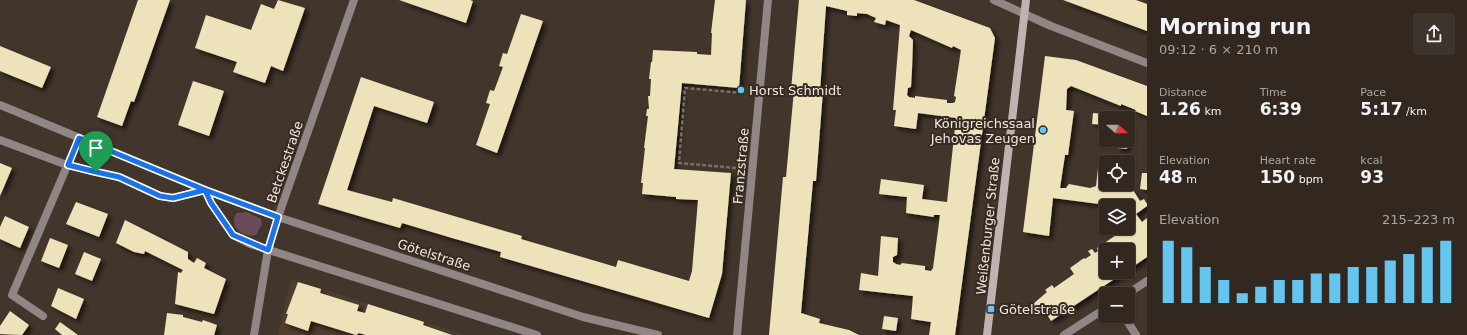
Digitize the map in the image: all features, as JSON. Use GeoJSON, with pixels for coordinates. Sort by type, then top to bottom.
{"type":"FeatureCollection","features":[{"type":"Feature","properties":{"kind":"street","name":"Betckestraße"},"geometry":{"type":"LineString","coordinates":[[254,335],[268,250],[278,217],[354,0]]}},
{"type":"Feature","properties":{"kind":"street","name":"Franzstraße"},"geometry":{"type":"LineString","coordinates":[[737,335],[768,0]]}},
{"type":"Feature","properties":{"kind":"street"},"geometry":{"type":"LineString","coordinates":[[994,0],[1051,26],[1147,63]]}},
{"type":"Feature","properties":{"kind":"street","name":"Weißenburger Straße"},"geometry":{"type":"LineString","coordinates":[[987,335],[1026,0]]}},
{"type":"Feature","properties":{"kind":"street","name":"Götelstraße"},"geometry":{"type":"LineString","coordinates":[[0,105],[205,190],[278,217],[583,317],[658,335]]}},
{"type":"Feature","properties":{"kind":"street"},"geometry":{"type":"LineString","coordinates":[[43,316],[12,295],[79,138]]}},
{"type":"Feature","properties":{"kind":"street"},"geometry":{"type":"LineString","coordinates":[[0,140],[68,165],[119,177],[160,196],[173,198],[205,190],[211,203],[233,235],[268,250],[537,335]]}},
{"type":"Feature","properties":{"kind":"street"},"geometry":{"type":"LineString","coordinates":[[1135,289],[1147,281]]}},
{"type":"Feature","properties":{"kind":"street"},"geometry":{"type":"LineString","coordinates":[[1064,335],[1099,312]]}},
{"type":"Feature","properties":{"kind":"street"},"geometry":{"type":"LineString","coordinates":[[1128,323],[1136,335]]}},
{"type":"Feature","properties":{"kind":"path"},"geometry":{"type":"LineString","coordinates":[[736,168],[679,163],[685,88],[743,93]]}},
{"type":"Feature","properties":{"kind":"shaded area"},"geometry":{"type":"Polygon","coordinates":[[[247,212],[261,219],[262,224],[256,235],[247,235],[235,227],[234,218],[237,213],[247,212]]]}},
{"type":"Feature","properties":{"kind":"shaded area"},"geometry":{"type":"Polygon","coordinates":[[[291,279],[466,335],[278,335],[291,279]]]}},
{"type":"Feature","properties":{"kind":"building"},"geometry":{"type":"Polygon","coordinates":[[[138,0],[170,0],[134,102],[131,101],[122,126],[97,117],[138,0]]]}},
{"type":"Feature","properties":{"kind":"building"},"geometry":{"type":"Polygon","coordinates":[[[278,0],[305,8],[283,71],[271,66],[265,83],[233,72],[237,62],[195,48],[206,15],[251,30],[261,4],[274,9],[278,0]]]}},
{"type":"Feature","properties":{"kind":"building"},"geometry":{"type":"Polygon","coordinates":[[[399,0],[470,0],[473,1],[466,23],[399,0]]]}},
{"type":"Feature","properties":{"kind":"building"},"geometry":{"type":"Polygon","coordinates":[[[715,0],[746,0],[739,88],[682,83],[674,169],[731,173],[722,274],[709,318],[500,257],[501,252],[402,223],[400,228],[318,204],[361,77],[434,102],[427,123],[374,106],[347,190],[392,202],[393,198],[522,236],[521,239],[616,267],[618,260],[689,281],[692,271],[698,200],[676,199],[676,197],[642,194],[643,183],[641,183],[648,116],[646,116],[647,109],[649,109],[648,96],[650,96],[651,79],[649,79],[653,50],[697,52],[697,54],[711,55],[711,33],[715,0]]]}},
{"type":"Feature","properties":{"kind":"building"},"geometry":{"type":"Polygon","coordinates":[[[799,0],[914,0],[990,28],[995,38],[955,335],[929,335],[931,322],[911,319],[913,296],[859,290],[861,273],[878,276],[881,236],[898,238],[897,255],[893,257],[893,262],[896,264],[900,265],[902,263],[925,266],[925,270],[931,271],[933,268],[940,215],[934,215],[934,217],[906,213],[907,197],[879,194],[881,179],[924,185],[922,199],[947,202],[956,118],[918,113],[916,129],[894,126],[896,110],[893,110],[900,25],[886,20],[885,25],[874,22],[876,18],[867,14],[857,13],[857,16],[847,15],[847,11],[826,6],[820,91],[823,91],[816,181],[813,181],[801,313],[820,319],[819,323],[849,330],[859,335],[769,335],[783,177],[786,177],[794,90],[791,90],[799,0]],[[911,30],[909,36],[913,40],[911,87],[908,88],[907,95],[909,97],[915,98],[915,96],[947,100],[947,103],[955,102],[956,97],[954,96],[961,50],[953,46],[952,48],[911,30]]]}},
{"type":"Feature","properties":{"kind":"building"},"geometry":{"type":"Polygon","coordinates":[[[1063,0],[1136,0],[1147,4],[1147,31],[1063,0]]]}},
{"type":"Feature","properties":{"kind":"building"},"geometry":{"type":"Polygon","coordinates":[[[521,14],[543,21],[497,153],[476,145],[490,104],[486,103],[490,90],[494,91],[503,67],[499,66],[503,53],[507,54],[521,14]]]}},
{"type":"Feature","properties":{"kind":"building"},"geometry":{"type":"Polygon","coordinates":[[[0,46],[51,67],[42,88],[0,71],[0,46]]]}},
{"type":"Feature","properties":{"kind":"building"},"geometry":{"type":"Polygon","coordinates":[[[1045,56],[1076,60],[1147,86],[1147,116],[1121,104],[1121,106],[1071,86],[1067,89],[1066,110],[1074,111],[1068,155],[1065,155],[1060,188],[1066,188],[1069,184],[1090,188],[1096,186],[1099,159],[1099,191],[1134,191],[1140,201],[1144,199],[1147,204],[1147,206],[1136,214],[1142,222],[1147,218],[1147,257],[1135,265],[1135,243],[1104,243],[1116,235],[1135,235],[1135,199],[1103,198],[1099,199],[1099,204],[1053,198],[1049,236],[1023,232],[1045,56]]]}},
{"type":"Feature","properties":{"kind":"building"},"geometry":{"type":"Polygon","coordinates":[[[193,81],[224,91],[209,136],[178,125],[193,81]]]}},
{"type":"Feature","properties":{"kind":"building"},"geometry":{"type":"Polygon","coordinates":[[[1093,113],[1099,114],[1099,124],[1092,124],[1093,113]]]}},
{"type":"Feature","properties":{"kind":"building"},"geometry":{"type":"Polygon","coordinates":[[[1117,147],[1127,147],[1127,149],[1117,147]]]}},
{"type":"Feature","properties":{"kind":"building"},"geometry":{"type":"Polygon","coordinates":[[[0,163],[12,168],[0,196],[0,163]]]}},
{"type":"Feature","properties":{"kind":"building"},"geometry":{"type":"Polygon","coordinates":[[[1142,173],[1147,173],[1147,190],[1140,189],[1142,173]]]}},
{"type":"Feature","properties":{"kind":"building"},"geometry":{"type":"Polygon","coordinates":[[[76,202],[108,214],[99,237],[66,224],[76,202]]]}},
{"type":"Feature","properties":{"kind":"building"},"geometry":{"type":"Polygon","coordinates":[[[5,216],[29,227],[20,248],[0,239],[0,227],[5,216]]]}},
{"type":"Feature","properties":{"kind":"building"},"geometry":{"type":"Polygon","coordinates":[[[125,220],[188,252],[188,259],[194,263],[197,258],[206,263],[204,268],[226,279],[214,314],[175,304],[178,272],[181,273],[183,270],[145,251],[144,254],[134,252],[116,243],[125,220]]]}},
{"type":"Feature","properties":{"kind":"building"},"geometry":{"type":"Polygon","coordinates":[[[50,238],[68,245],[59,268],[41,261],[50,238]]]}},
{"type":"Feature","properties":{"kind":"building"},"geometry":{"type":"Polygon","coordinates":[[[1099,247],[1099,279],[1114,279],[1102,287],[1099,287],[1099,289],[1051,321],[1043,308],[1037,312],[1033,304],[1047,292],[1045,290],[1052,285],[1054,288],[1074,274],[1070,268],[1091,255],[1088,251],[1092,249],[1095,253],[1098,251],[1097,248],[1099,247]]]}},
{"type":"Feature","properties":{"kind":"building"},"geometry":{"type":"Polygon","coordinates":[[[84,252],[101,259],[92,281],[75,274],[84,252]]]}},
{"type":"Feature","properties":{"kind":"building"},"geometry":{"type":"Polygon","coordinates":[[[298,282],[321,289],[320,293],[359,305],[357,311],[365,313],[368,304],[424,322],[423,325],[452,335],[366,335],[359,333],[356,335],[311,321],[308,331],[285,323],[288,314],[286,314],[298,282]]]}},
{"type":"Feature","properties":{"kind":"building"},"geometry":{"type":"Polygon","coordinates":[[[58,288],[84,299],[76,319],[51,306],[58,288]]]}},
{"type":"Feature","properties":{"kind":"building"},"geometry":{"type":"Polygon","coordinates":[[[10,311],[29,325],[22,335],[0,334],[0,326],[10,311]]]}},
{"type":"Feature","properties":{"kind":"building"},"geometry":{"type":"Polygon","coordinates":[[[167,313],[183,315],[183,317],[202,322],[203,320],[217,325],[214,335],[164,335],[167,313]]]}},
{"type":"Feature","properties":{"kind":"building"},"geometry":{"type":"Polygon","coordinates":[[[884,316],[898,318],[896,331],[882,329],[884,316]]]}},
{"type":"Feature","properties":{"kind":"building"},"geometry":{"type":"Polygon","coordinates":[[[60,322],[78,335],[62,335],[55,329],[60,322]]]}},
{"type":"Feature","properties":{"kind":"place","name":"Horst Schmidt"},"geometry":{"type":"Point","coordinates":[741,90]}},
{"type":"Feature","properties":{"kind":"place","name":"Königreichssaal Jehovas Zeugen"},"geometry":{"type":"Point","coordinates":[1043,130]}},
{"type":"Feature","properties":{"kind":"place","name":"Götelstraße"},"geometry":{"type":"Point","coordinates":[991,309]}},
{"type":"Feature","properties":{"kind":"route"},"geometry":{"type":"LineString","coordinates":[[96,172],[68,165],[79,138],[205,190],[211,203],[233,235],[250,244],[268,250],[278,217],[205,190],[186,196],[173,198],[160,196],[119,177],[96,172]]}}]}
